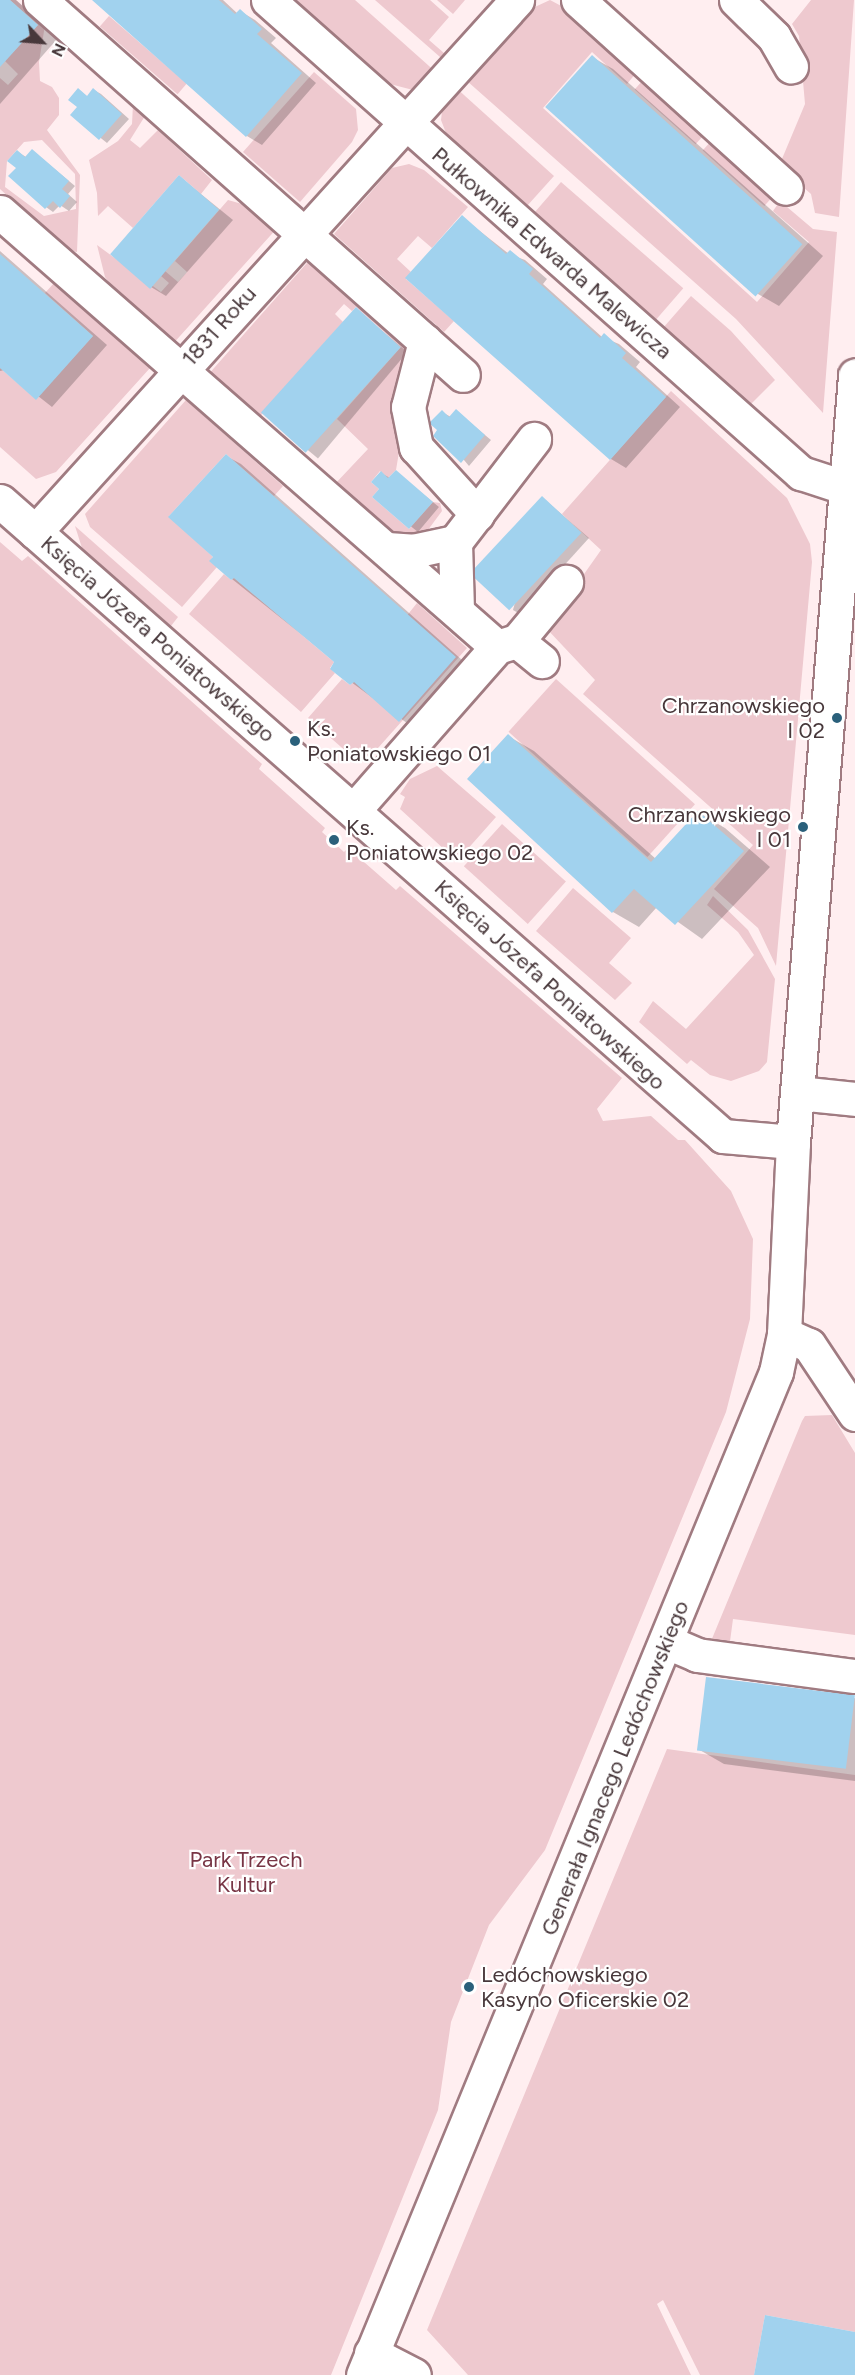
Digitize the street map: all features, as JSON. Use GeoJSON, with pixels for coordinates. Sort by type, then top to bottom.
{"type":"FeatureCollection","features":[{"type":"Feature","properties":{"kind":"street"},"geometry":{"type":"LineString","coordinates":[[40,0],[463,375]]}},
{"type":"Feature","properties":{"kind":"street","name":"Pułkownika Edwarda Malewicza"},"geometry":{"type":"LineString","coordinates":[[268,0],[801,473],[847,488]]}},
{"type":"Feature","properties":{"kind":"street","name":"1831 Roku"},"geometry":{"type":"LineString","coordinates":[[35,532],[517,0]]}},
{"type":"Feature","properties":{"kind":"street"},"geometry":{"type":"LineString","coordinates":[[736,0],[774,37],[791,67]]}},
{"type":"Feature","properties":{"kind":"street"},"geometry":{"type":"LineString","coordinates":[[588,3],[786,188]]}},
{"type":"Feature","properties":{"kind":"street"},"geometry":{"type":"LineString","coordinates":[[0,212],[457,610],[507,644],[542,661]]}},
{"type":"Feature","properties":{"kind":"street"},"geometry":{"type":"LineString","coordinates":[[424,341],[408,407],[416,447],[477,514]]}},
{"type":"Feature","properties":{"kind":"street","name":"Generała Ignacego Ledóchowskiego"},"geometry":{"type":"LineString","coordinates":[[367,2364],[667,1642],[776,1372],[783,1334],[793,1142],[855,376]]}},
{"type":"Feature","properties":{"kind":"street"},"geometry":{"type":"LineString","coordinates":[[387,549],[413,551],[455,542],[534,439]]}},
{"type":"Feature","properties":{"kind":"street","name":"Księcia Józefa Poniatowskiego"},"geometry":{"type":"LineString","coordinates":[[0,501],[723,1136],[793,1142]]}},
{"type":"Feature","properties":{"kind":"street"},"geometry":{"type":"LineString","coordinates":[[455,542],[457,610]]}},
{"type":"Feature","properties":{"kind":"street"},"geometry":{"type":"LineString","coordinates":[[354,810],[566,582]]}},
{"type":"Feature","properties":{"kind":"street"},"geometry":{"type":"LineString","coordinates":[[798,1093],[855,1099]]}},
{"type":"Feature","properties":{"kind":"street"},"geometry":{"type":"LineString","coordinates":[[783,1334],[809,1345],[855,1414]]}},
{"type":"Feature","properties":{"kind":"street"},"geometry":{"type":"LineString","coordinates":[[667,1642],[697,1655],[855,1676]]}},
{"type":"Feature","properties":{"kind":"street"},"geometry":{"type":"LineString","coordinates":[[367,2364],[414,2375]]}},
{"type":"Feature","properties":{"kind":"green space"},"geometry":{"type":"Polygon","coordinates":[[[10,0],[16,0],[45,25],[39,62],[40,81],[52,87],[59,98],[59,115],[47,130],[80,175],[77,252],[66,250],[0,189],[0,78],[8,85],[18,74],[5,61],[38,25],[10,0]],[[42,140],[24,142],[7,161],[5,187],[44,216],[76,209],[75,174],[42,140]]]}},
{"type":"Feature","properties":{"kind":"green space"},"geometry":{"type":"Polygon","coordinates":[[[295,0],[355,0],[438,74],[424,87],[413,90],[390,84],[295,0]]]}},
{"type":"Feature","properties":{"kind":"green space"},"geometry":{"type":"Polygon","coordinates":[[[375,0],[430,0],[449,17],[429,40],[452,60],[448,64],[375,0]]]}},
{"type":"Feature","properties":{"kind":"green space"},"geometry":{"type":"Polygon","coordinates":[[[437,0],[465,0],[453,14],[437,0]]]}},
{"type":"Feature","properties":{"kind":"green space"},"geometry":{"type":"Polygon","coordinates":[[[550,0],[565,8],[636,73],[627,84],[592,52],[543,108],[757,302],[809,242],[773,211],[780,201],[813,229],[837,232],[823,413],[736,319],[467,81],[466,75],[524,12],[550,0]]]}},
{"type":"Feature","properties":{"kind":"green space"},"geometry":{"type":"Polygon","coordinates":[[[811,0],[854,0],[839,217],[815,213],[811,194],[779,166],[805,104],[799,36],[792,24],[811,0]]]}},
{"type":"Feature","properties":{"kind":"green space"},"geometry":{"type":"Polygon","coordinates":[[[109,16],[187,84],[178,94],[100,27],[109,16]]]}},
{"type":"Feature","properties":{"kind":"green space"},"geometry":{"type":"Polygon","coordinates":[[[314,72],[356,109],[358,130],[352,142],[300,202],[243,152],[314,72]]]}},
{"type":"Feature","properties":{"kind":"green space"},"geometry":{"type":"Polygon","coordinates":[[[644,79],[705,134],[696,144],[635,89],[644,79]]]}},
{"type":"Feature","properties":{"kind":"green space"},"geometry":{"type":"Polygon","coordinates":[[[454,86],[554,176],[527,206],[446,133],[441,120],[443,103],[454,86]]]}},
{"type":"Feature","properties":{"kind":"green space"},"geometry":{"type":"Polygon","coordinates":[[[133,104],[145,116],[130,140],[140,148],[158,130],[212,180],[201,194],[179,175],[133,228],[108,206],[98,216],[97,193],[89,160],[118,141],[132,124],[133,104]]]}},
{"type":"Feature","properties":{"kind":"green space"},"geometry":{"type":"Polygon","coordinates":[[[712,140],[774,196],[764,206],[703,150],[712,140]]]}},
{"type":"Feature","properties":{"kind":"green space"},"geometry":{"type":"Polygon","coordinates":[[[409,164],[424,170],[468,207],[432,248],[418,236],[397,259],[411,272],[406,279],[454,321],[444,332],[334,234],[392,168],[409,164]]]}},
{"type":"Feature","properties":{"kind":"green space"},"geometry":{"type":"Polygon","coordinates":[[[561,182],[683,288],[656,319],[534,213],[561,182]]]}},
{"type":"Feature","properties":{"kind":"green space"},"geometry":{"type":"Polygon","coordinates":[[[228,200],[260,209],[279,226],[171,346],[120,297],[105,277],[97,245],[161,292],[169,283],[161,276],[165,271],[178,282],[187,272],[175,261],[228,200]]]}},
{"type":"Feature","properties":{"kind":"green space"},"geometry":{"type":"Polygon","coordinates":[[[314,255],[407,346],[403,372],[393,393],[401,440],[396,470],[388,478],[380,471],[371,482],[379,489],[372,497],[409,529],[433,502],[440,503],[442,511],[422,538],[391,539],[334,485],[368,449],[337,419],[401,347],[356,307],[352,311],[344,304],[335,314],[343,322],[257,420],[207,376],[314,255]]]}},
{"type":"Feature","properties":{"kind":"green space"},"geometry":{"type":"Polygon","coordinates":[[[54,283],[150,368],[56,472],[36,479],[0,447],[0,368],[36,399],[93,336],[45,293],[54,283]]]}},
{"type":"Feature","properties":{"kind":"green space"},"geometry":{"type":"Polygon","coordinates":[[[691,296],[731,331],[775,380],[750,405],[663,328],[691,296]]]}},
{"type":"Feature","properties":{"kind":"green space"},"geometry":{"type":"Polygon","coordinates":[[[671,391],[787,498],[810,544],[812,562],[776,966],[758,928],[714,889],[753,845],[583,694],[595,680],[546,628],[601,550],[562,514],[671,391]]]}},
{"type":"Feature","properties":{"kind":"green space"},"geometry":{"type":"Polygon","coordinates":[[[186,400],[283,486],[274,496],[226,454],[169,516],[213,557],[210,561],[217,567],[182,607],[90,527],[85,514],[186,400]]]}},
{"type":"Feature","properties":{"kind":"green space"},"geometry":{"type":"Polygon","coordinates":[[[75,526],[178,617],[171,626],[82,548],[75,526]]]}},
{"type":"Feature","properties":{"kind":"green space","name":"Park Trzech Kultur"},"geometry":{"type":"Polygon","coordinates":[[[0,542],[22,561],[28,556],[262,764],[259,769],[325,828],[322,832],[344,852],[348,848],[396,890],[400,886],[622,1078],[597,1109],[603,1121],[651,1116],[678,1140],[685,1140],[731,1191],[753,1239],[750,1319],[726,1412],[545,1850],[489,1925],[451,2022],[438,2110],[331,2375],[0,2375],[0,542]]]}},
{"type":"Feature","properties":{"kind":"green space"},"geometry":{"type":"Polygon","coordinates":[[[224,574],[231,580],[234,578],[334,662],[330,668],[335,673],[301,712],[189,614],[224,574]]]}},
{"type":"Feature","properties":{"kind":"green space"},"geometry":{"type":"Polygon","coordinates":[[[417,603],[467,648],[370,757],[357,761],[308,718],[342,679],[350,685],[354,682],[417,603]]]}},
{"type":"Feature","properties":{"kind":"green space"},"geometry":{"type":"Polygon","coordinates":[[[556,679],[695,804],[647,857],[508,732],[556,679]]]}},
{"type":"Feature","properties":{"kind":"green space"},"geometry":{"type":"Polygon","coordinates":[[[437,766],[496,817],[457,861],[400,809],[405,797],[400,794],[410,779],[437,766]]]}},
{"type":"Feature","properties":{"kind":"green space"},"geometry":{"type":"Polygon","coordinates":[[[502,824],[566,882],[528,924],[464,866],[502,824]]]}},
{"type":"Feature","properties":{"kind":"green space"},"geometry":{"type":"Polygon","coordinates":[[[573,888],[631,938],[609,963],[632,983],[615,1000],[536,931],[573,888]]]}},
{"type":"Feature","properties":{"kind":"green space"},"geometry":{"type":"Polygon","coordinates":[[[713,896],[748,930],[775,979],[767,1062],[759,1071],[731,1081],[710,1075],[691,1060],[687,1064],[639,1022],[653,1001],[686,1029],[754,955],[738,932],[707,905],[713,896]]]}},
{"type":"Feature","properties":{"kind":"green space"},"geometry":{"type":"Polygon","coordinates":[[[832,1415],[855,1453],[855,1635],[733,1619],[729,1649],[709,1646],[802,1421],[805,1416],[832,1415]]]}},
{"type":"Feature","properties":{"kind":"green space"},"geometry":{"type":"Polygon","coordinates":[[[667,1749],[855,1775],[855,2332],[765,2315],[754,2375],[700,2375],[663,2300],[657,2304],[691,2375],[468,2375],[427,2330],[667,1749]]]}},
{"type":"Feature","properties":{"kind":"building"},"geometry":{"type":"Polygon","coordinates":[[[0,0],[10,0],[38,25],[0,67],[0,0]]]}},
{"type":"Feature","properties":{"kind":"building"},"geometry":{"type":"Polygon","coordinates":[[[92,0],[219,0],[235,14],[240,9],[262,29],[257,34],[302,73],[246,137],[92,0]]]}},
{"type":"Feature","properties":{"kind":"building"},"geometry":{"type":"Polygon","coordinates":[[[592,55],[802,244],[755,296],[545,107],[592,55]]]}},
{"type":"Feature","properties":{"kind":"building"},"geometry":{"type":"Polygon","coordinates":[[[78,88],[87,96],[93,88],[122,114],[99,140],[70,115],[77,107],[68,100],[78,88]]]}},
{"type":"Feature","properties":{"kind":"building"},"geometry":{"type":"Polygon","coordinates":[[[32,149],[69,181],[62,189],[70,196],[60,208],[53,201],[45,209],[8,176],[16,168],[7,161],[17,150],[25,157],[32,149]]]}},
{"type":"Feature","properties":{"kind":"building"},"geometry":{"type":"Polygon","coordinates":[[[179,175],[219,210],[150,289],[110,254],[179,175]]]}},
{"type":"Feature","properties":{"kind":"building"},"geometry":{"type":"Polygon","coordinates":[[[462,215],[506,254],[510,250],[533,269],[529,274],[600,338],[604,333],[626,353],[622,358],[666,397],[610,460],[405,278],[462,215]]]}},
{"type":"Feature","properties":{"kind":"building"},"geometry":{"type":"Polygon","coordinates":[[[0,254],[93,336],[36,400],[0,368],[0,254]]]}},
{"type":"Feature","properties":{"kind":"building"},"geometry":{"type":"Polygon","coordinates":[[[356,307],[401,347],[306,453],[261,413],[356,307]]]}},
{"type":"Feature","properties":{"kind":"building"},"geometry":{"type":"Polygon","coordinates":[[[456,409],[485,435],[461,463],[433,436],[437,430],[429,423],[442,410],[449,417],[456,409]]]}},
{"type":"Feature","properties":{"kind":"building"},"geometry":{"type":"Polygon","coordinates":[[[226,454],[456,657],[399,722],[354,682],[350,685],[330,669],[334,662],[234,578],[231,580],[209,561],[213,557],[168,517],[226,454]]]}},
{"type":"Feature","properties":{"kind":"building"},"geometry":{"type":"Polygon","coordinates":[[[396,470],[433,502],[409,529],[372,497],[379,489],[371,482],[381,471],[388,478],[396,470]]]}},
{"type":"Feature","properties":{"kind":"building"},"geometry":{"type":"Polygon","coordinates":[[[542,496],[581,533],[509,610],[470,574],[542,496]]]}},
{"type":"Feature","properties":{"kind":"building"},"geometry":{"type":"Polygon","coordinates":[[[508,734],[651,862],[698,811],[744,851],[675,925],[634,889],[612,913],[467,779],[508,734]]]}},
{"type":"Feature","properties":{"kind":"building"},"geometry":{"type":"Polygon","coordinates":[[[706,1677],[855,1695],[846,1769],[697,1750],[706,1677]]]}},
{"type":"Feature","properties":{"kind":"building"},"geometry":{"type":"Polygon","coordinates":[[[765,2315],[855,2332],[855,2375],[754,2375],[765,2315]]]}},
{"type":"Feature","properties":{"kind":"place","name":"Chrzanowskiego I 02"},"geometry":{"type":"Point","coordinates":[837,718]}},
{"type":"Feature","properties":{"kind":"place","name":"Ks. Poniatowskiego 01"},"geometry":{"type":"Point","coordinates":[295,741]}},
{"type":"Feature","properties":{"kind":"place","name":"Chrzanowskiego I 01"},"geometry":{"type":"Point","coordinates":[803,827]}},
{"type":"Feature","properties":{"kind":"place","name":"Ks. Poniatowskiego 02"},"geometry":{"type":"Point","coordinates":[334,840]}},
{"type":"Feature","properties":{"kind":"place","name":"Ledóchowskiego Kasyno Oficerskie 02"},"geometry":{"type":"Point","coordinates":[469,1987]}}]}
